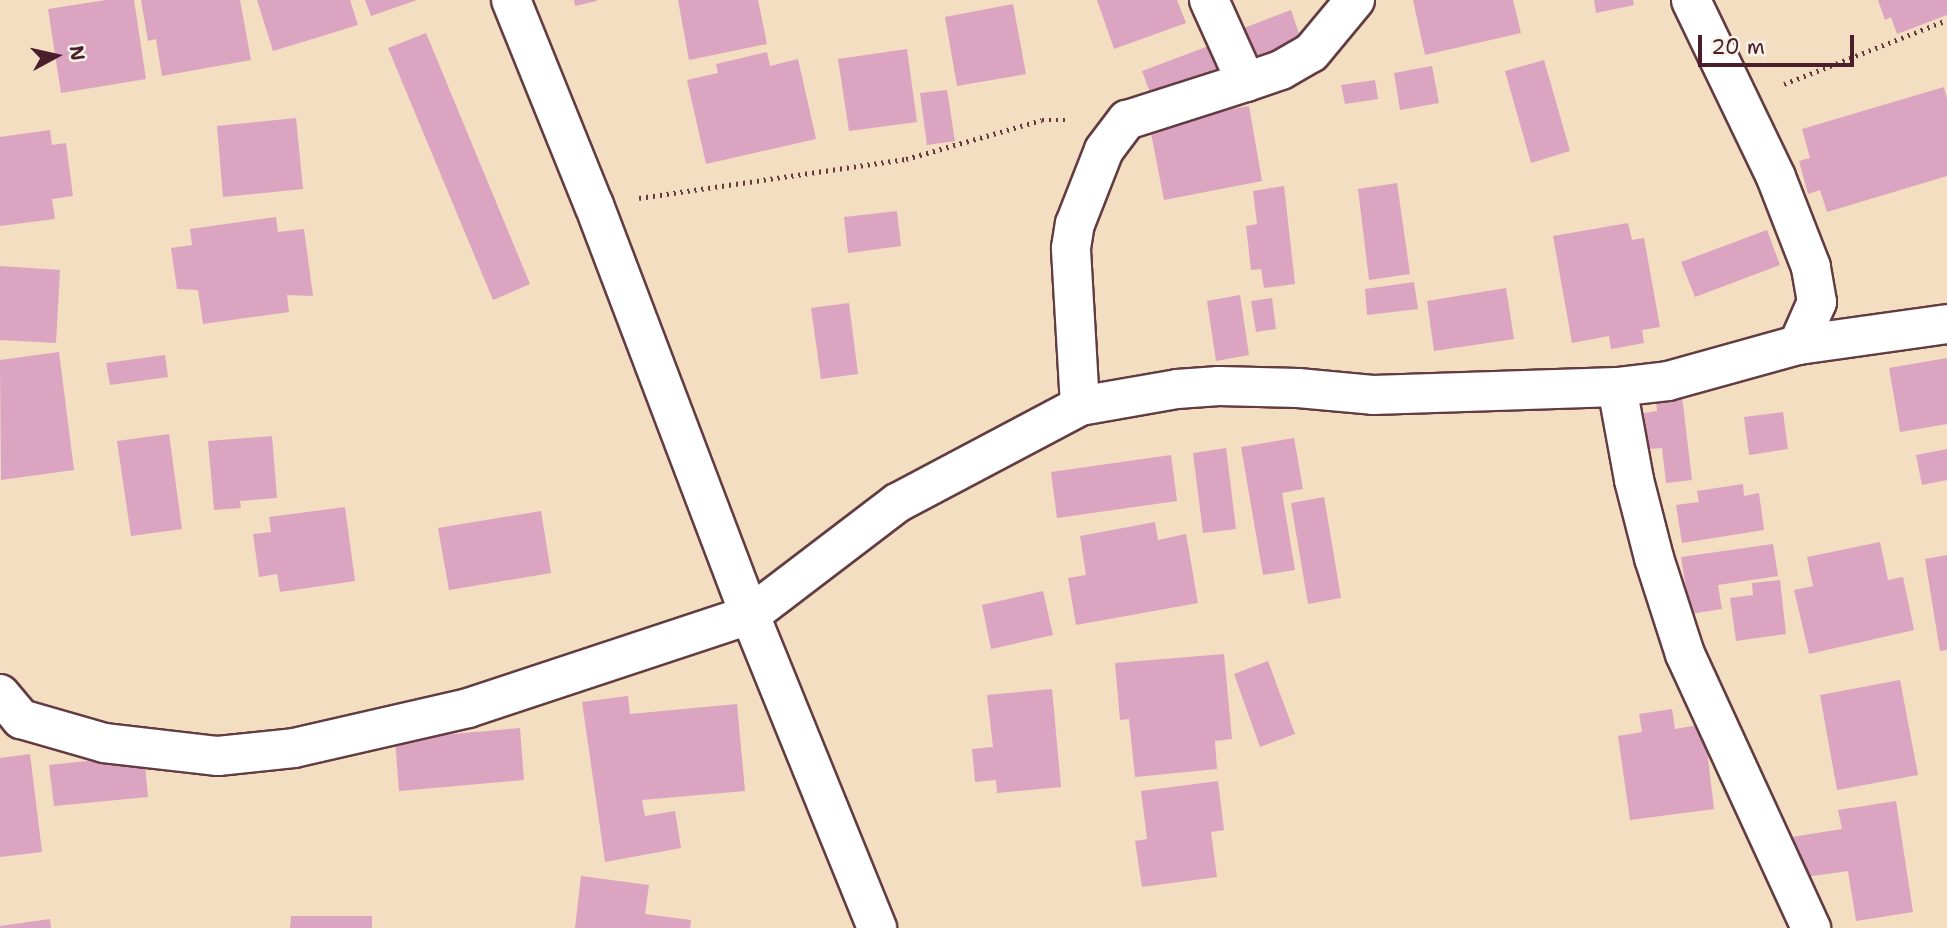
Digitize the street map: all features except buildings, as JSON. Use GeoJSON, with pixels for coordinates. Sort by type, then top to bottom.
{"type":"FeatureCollection","features":[{"type":"Feature","properties":{"kind":"street"},"geometry":{"type":"LineString","coordinates":[[511,0],[594,205],[750,615],[877,928]]}},
{"type":"Feature","properties":{"kind":"street"},"geometry":{"type":"LineString","coordinates":[[1209,0],[1247,82]]}},
{"type":"Feature","properties":{"kind":"street"},"geometry":{"type":"LineString","coordinates":[[1080,406],[1071,247],[1075,224],[1104,149],[1127,120],[1281,70],[1311,53],[1355,0]]}},
{"type":"Feature","properties":{"kind":"street"},"geometry":{"type":"LineString","coordinates":[[1691,0],[1776,177],[1811,267],[1817,302],[1798,345]]}},
{"type":"Feature","properties":{"kind":"street"},"geometry":{"type":"LineString","coordinates":[[0,694],[21,719],[104,743],[218,756],[294,748],[468,708],[750,615],[897,503],[1080,406],[1177,389],[1219,386],[1298,388],[1373,395],[1617,387],[1668,381],[1798,345],[1947,324]]}},
{"type":"Feature","properties":{"kind":"street"},"geometry":{"type":"LineString","coordinates":[[1617,387],[1634,480],[1654,558],[1685,654],[1811,928]]}},
{"type":"Feature","properties":{"kind":"path"},"geometry":{"type":"LineString","coordinates":[[1740,101],[1947,20]]}},
{"type":"Feature","properties":{"kind":"path"},"geometry":{"type":"LineString","coordinates":[[594,205],[748,180],[906,159],[1042,120],[1127,120]]}}]}
